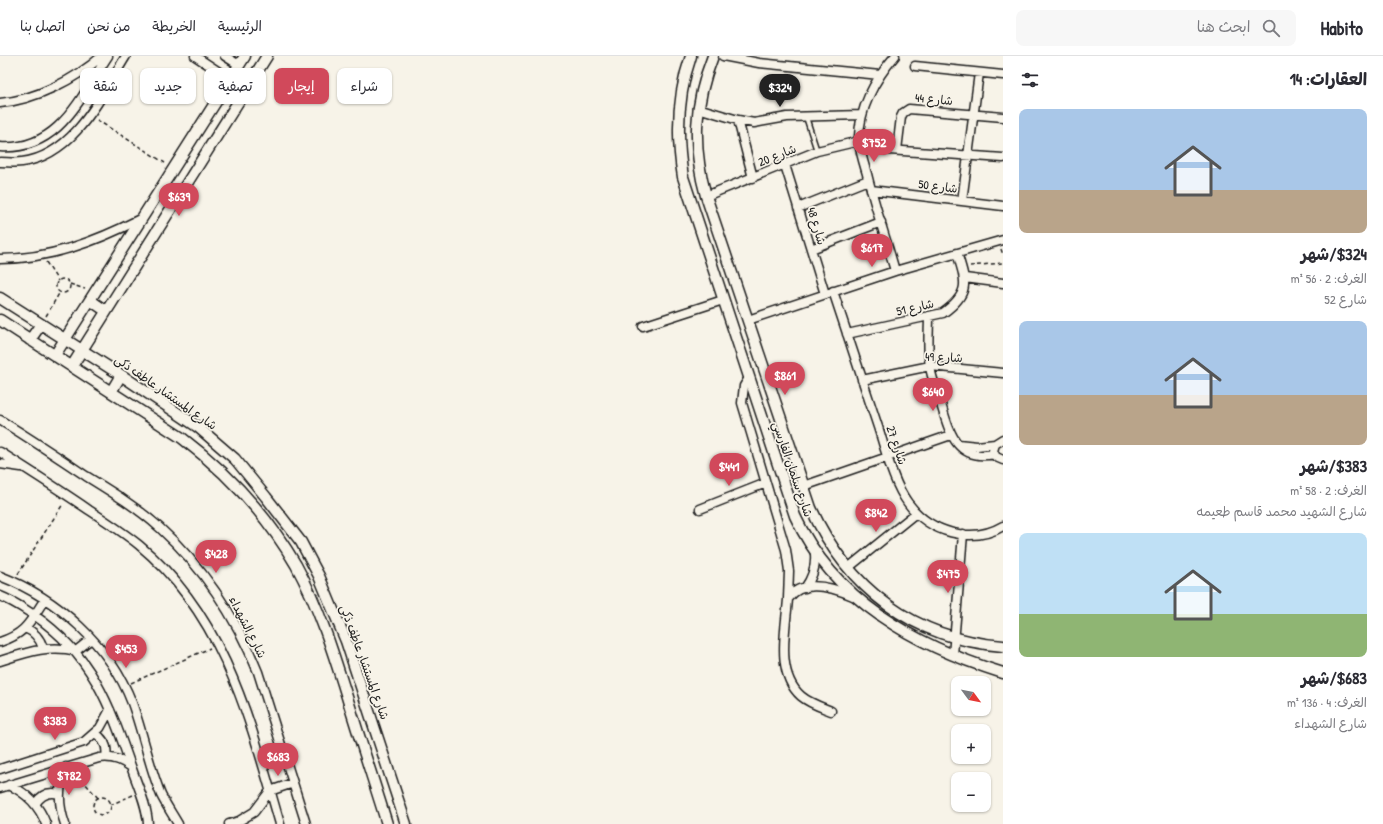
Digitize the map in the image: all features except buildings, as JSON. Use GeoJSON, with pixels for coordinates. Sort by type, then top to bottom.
{"type":"FeatureCollection","features":[{"type":"Feature","properties":{"kind":"street"},"geometry":{"type":"LineString","coordinates":[[0,103],[35,95],[64,82],[92,65],[102,56]]}},
{"type":"Feature","properties":{"kind":"street"},"geometry":{"type":"LineString","coordinates":[[0,147],[22,146],[41,140],[54,131],[66,120],[108,56]]}},
{"type":"Feature","properties":{"kind":"street"},"geometry":{"type":"LineString","coordinates":[[0,162],[22,162],[47,154],[63,144],[89,115],[126,56]]}},
{"type":"Feature","properties":{"kind":"street"},"geometry":{"type":"LineString","coordinates":[[195,56],[213,68]]}},
{"type":"Feature","properties":{"kind":"street"},"geometry":{"type":"LineString","coordinates":[[225,56],[242,60]]}},
{"type":"Feature","properties":{"kind":"street"},"geometry":{"type":"LineString","coordinates":[[72,366],[267,56]]}},
{"type":"Feature","properties":{"kind":"street","name":"شارع سلمان الفارسي"},"geometry":{"type":"LineString","coordinates":[[691,56],[680,97],[678,123],[679,150],[683,177],[794,516],[815,554],[856,597],[900,630],[953,655],[1003,673]]}},
{"type":"Feature","properties":{"kind":"street","name":"شارع سلمان الفارسي"},"geometry":{"type":"LineString","coordinates":[[714,56],[702,89],[698,108],[696,130],[700,175],[811,508],[821,530],[833,550],[848,568],[866,587],[886,604],[930,630],[954,639],[1003,646]]}},
{"type":"Feature","properties":{"kind":"street"},"geometry":{"type":"LineString","coordinates":[[723,56],[880,74]]}},
{"type":"Feature","properties":{"kind":"street"},"geometry":{"type":"LineString","coordinates":[[895,56],[880,74],[868,98],[862,116],[860,144],[868,180],[895,271]]}},
{"type":"Feature","properties":{"kind":"street"},"geometry":{"type":"LineString","coordinates":[[915,66],[1003,75]]}},
{"type":"Feature","properties":{"kind":"street"},"geometry":{"type":"LineString","coordinates":[[962,201],[979,73]]}},
{"type":"Feature","properties":{"kind":"street"},"geometry":{"type":"LineString","coordinates":[[55,355],[214,104]]}},
{"type":"Feature","properties":{"kind":"street"},"geometry":{"type":"LineString","coordinates":[[698,108],[738,120],[754,123],[781,118],[862,116]]}},
{"type":"Feature","properties":{"kind":"street","name":"شارع 44"},"geometry":{"type":"LineString","coordinates":[[897,150],[901,117],[905,110],[909,109],[1003,117]]}},
{"type":"Feature","properties":{"kind":"street"},"geometry":{"type":"LineString","coordinates":[[738,120],[753,178]]}},
{"type":"Feature","properties":{"kind":"street"},"geometry":{"type":"LineString","coordinates":[[41,140],[47,154]]}},
{"type":"Feature","properties":{"kind":"street","name":"شارع 20"},"geometry":{"type":"LineString","coordinates":[[706,196],[817,151],[860,144],[897,150],[1003,158]]}},
{"type":"Feature","properties":{"kind":"street","name":"شارع 48"},"geometry":{"type":"LineString","coordinates":[[785,165],[811,249],[829,293]]}},
{"type":"Feature","properties":{"kind":"street"},"geometry":{"type":"LineString","coordinates":[[798,208],[868,180]]}},
{"type":"Feature","properties":{"kind":"street","name":"شارع 50"},"geometry":{"type":"LineString","coordinates":[[871,190],[1003,206]]}},
{"type":"Feature","properties":{"kind":"street"},"geometry":{"type":"LineString","coordinates":[[0,260],[42,255],[76,246],[96,239],[140,219]]}},
{"type":"Feature","properties":{"kind":"street"},"geometry":{"type":"LineString","coordinates":[[811,249],[880,222]]}},
{"type":"Feature","properties":{"kind":"street"},"geometry":{"type":"LineString","coordinates":[[748,320],[895,271],[1003,240]]}},
{"type":"Feature","properties":{"kind":"street"},"geometry":{"type":"LineString","coordinates":[[957,253],[965,278],[1003,283]]}},
{"type":"Feature","properties":{"kind":"street","name":"شارع 51"},"geometry":{"type":"LineString","coordinates":[[847,334],[943,313],[955,304],[962,292],[965,278]]}},
{"type":"Feature","properties":{"kind":"street","name":"شارع 27"},"geometry":{"type":"LineString","coordinates":[[829,293],[847,334],[888,457],[900,490],[907,502],[916,513],[937,528],[962,534],[981,534],[1003,526]]}},
{"type":"Feature","properties":{"kind":"street"},"geometry":{"type":"LineString","coordinates":[[92,296],[106,311]]}},
{"type":"Feature","properties":{"kind":"street","name":"شارع المستشار عاطف ذكى"},"geometry":{"type":"LineString","coordinates":[[0,298],[66,339],[198,427],[234,459],[301,542],[319,576],[346,641],[406,824]]}},
{"type":"Feature","properties":{"kind":"street"},"geometry":{"type":"LineString","coordinates":[[643,326],[723,300]]}},
{"type":"Feature","properties":{"kind":"street"},"geometry":{"type":"LineString","coordinates":[[929,316],[930,366],[951,436],[966,451],[975,455],[1000,459]]}},
{"type":"Feature","properties":{"kind":"street"},"geometry":{"type":"LineString","coordinates":[[0,320],[182,438],[215,465],[246,496],[285,547],[306,585],[324,626],[387,824]]}},
{"type":"Feature","properties":{"kind":"street"},"geometry":{"type":"LineString","coordinates":[[30,340],[41,324]]}},
{"type":"Feature","properties":{"kind":"street","name":"شارع 49"},"geometry":{"type":"LineString","coordinates":[[862,380],[930,366],[1003,373]]}},
{"type":"Feature","properties":{"kind":"street"},"geometry":{"type":"LineString","coordinates":[[111,392],[121,375]]}},
{"type":"Feature","properties":{"kind":"street"},"geometry":{"type":"LineString","coordinates":[[749,378],[744,386],[742,403],[786,550],[788,571],[788,599],[784,662],[786,675],[792,687],[802,696],[831,711]]}},
{"type":"Feature","properties":{"kind":"street","name":"شارع الشهداء"},"geometry":{"type":"LineString","coordinates":[[0,420],[132,505],[168,536],[196,566],[227,608],[258,672],[306,824]]}},
{"type":"Feature","properties":{"kind":"street"},"geometry":{"type":"LineString","coordinates":[[804,486],[951,436]]}},
{"type":"Feature","properties":{"kind":"street"},"geometry":{"type":"LineString","coordinates":[[958,444],[977,446],[994,444],[1003,439]]}},
{"type":"Feature","properties":{"kind":"street"},"geometry":{"type":"LineString","coordinates":[[994,444],[993,447],[1000,459]]}},
{"type":"Feature","properties":{"kind":"street"},"geometry":{"type":"LineString","coordinates":[[0,452],[122,532],[170,575],[196,608],[218,645],[237,688],[280,824]]}},
{"type":"Feature","properties":{"kind":"street"},"geometry":{"type":"LineString","coordinates":[[0,464],[24,468]]}},
{"type":"Feature","properties":{"kind":"street"},"geometry":{"type":"LineString","coordinates":[[700,509],[766,483]]}},
{"type":"Feature","properties":{"kind":"street"},"geometry":{"type":"LineString","coordinates":[[848,568],[916,513]]}},
{"type":"Feature","properties":{"kind":"street"},"geometry":{"type":"LineString","coordinates":[[953,655],[962,534]]}},
{"type":"Feature","properties":{"kind":"street"},"geometry":{"type":"LineString","coordinates":[[805,588],[813,575],[815,554]]}},
{"type":"Feature","properties":{"kind":"street"},"geometry":{"type":"LineString","coordinates":[[0,576],[13,581],[45,599],[71,619],[106,657],[132,702],[161,794],[177,823]]}},
{"type":"Feature","properties":{"kind":"street"},"geometry":{"type":"LineString","coordinates":[[788,599],[792,593],[798,589],[823,587],[856,597]]}},
{"type":"Feature","properties":{"kind":"street"},"geometry":{"type":"LineString","coordinates":[[0,596],[22,607],[56,631],[76,651],[100,687],[146,808],[148,824]]}},
{"type":"Feature","properties":{"kind":"street"},"geometry":{"type":"LineString","coordinates":[[0,642],[17,635],[25,628],[45,599]]}},
{"type":"Feature","properties":{"kind":"street"},"geometry":{"type":"LineString","coordinates":[[25,628],[30,630],[39,638],[43,648]]}},
{"type":"Feature","properties":{"kind":"street"},"geometry":{"type":"LineString","coordinates":[[0,661],[43,648],[59,648],[76,651],[91,639]]}},
{"type":"Feature","properties":{"kind":"street"},"geometry":{"type":"LineString","coordinates":[[0,769],[84,742],[95,734],[104,723],[110,710]]}},
{"type":"Feature","properties":{"kind":"street"},"geometry":{"type":"LineString","coordinates":[[95,734],[105,743],[106,757]]}},
{"type":"Feature","properties":{"kind":"street"},"geometry":{"type":"LineString","coordinates":[[0,788],[92,759],[106,757],[119,759],[131,767]]}},
{"type":"Feature","properties":{"kind":"street"},"geometry":{"type":"LineString","coordinates":[[65,824],[60,806],[59,794],[61,782],[68,766]]}},
{"type":"Feature","properties":{"kind":"street"},"geometry":{"type":"LineString","coordinates":[[229,824],[240,821],[254,812],[270,791],[293,783]]}},
{"type":"Feature","properties":{"kind":"street"},"geometry":{"type":"LineString","coordinates":[[9,785],[25,794],[35,804],[46,824]]}},
{"type":"Feature","properties":{"kind":"street"},"geometry":{"type":"LineString","coordinates":[[35,804],[40,798],[47,794],[59,794]]}},
{"type":"Feature","properties":{"kind":"lane"},"geometry":{"type":"LineString","coordinates":[[806,117],[817,151]]}},
{"type":"Feature","properties":{"kind":"path"},"geometry":{"type":"LineString","coordinates":[[89,115],[173,168]]}},
{"type":"Feature","properties":{"kind":"path"},"geometry":{"type":"LineString","coordinates":[[42,255],[58,281],[56,286],[60,292]]}},
{"type":"Feature","properties":{"kind":"path"},"geometry":{"type":"LineString","coordinates":[[961,267],[1003,262]]}},
{"type":"Feature","properties":{"kind":"path"},"geometry":{"type":"LineString","coordinates":[[58,281],[64,279],[69,281],[70,284],[92,296]]}},
{"type":"Feature","properties":{"kind":"path"},"geometry":{"type":"LineString","coordinates":[[60,292],[66,292],[70,284]]}},
{"type":"Feature","properties":{"kind":"path"},"geometry":{"type":"LineString","coordinates":[[41,324],[60,292]]}},
{"type":"Feature","properties":{"kind":"path"},"geometry":{"type":"LineString","coordinates":[[13,581],[68,496]]}},
{"type":"Feature","properties":{"kind":"path"},"geometry":{"type":"LineString","coordinates":[[124,686],[218,645]]}},
{"type":"Feature","properties":{"kind":"path"},"geometry":{"type":"LineString","coordinates":[[68,766],[98,798]]}},
{"type":"Feature","properties":{"kind":"path"},"geometry":{"type":"LineString","coordinates":[[110,804],[106,798],[98,798],[93,803],[93,806],[95,812],[101,815],[107,813],[110,804],[140,792]]}}]}
